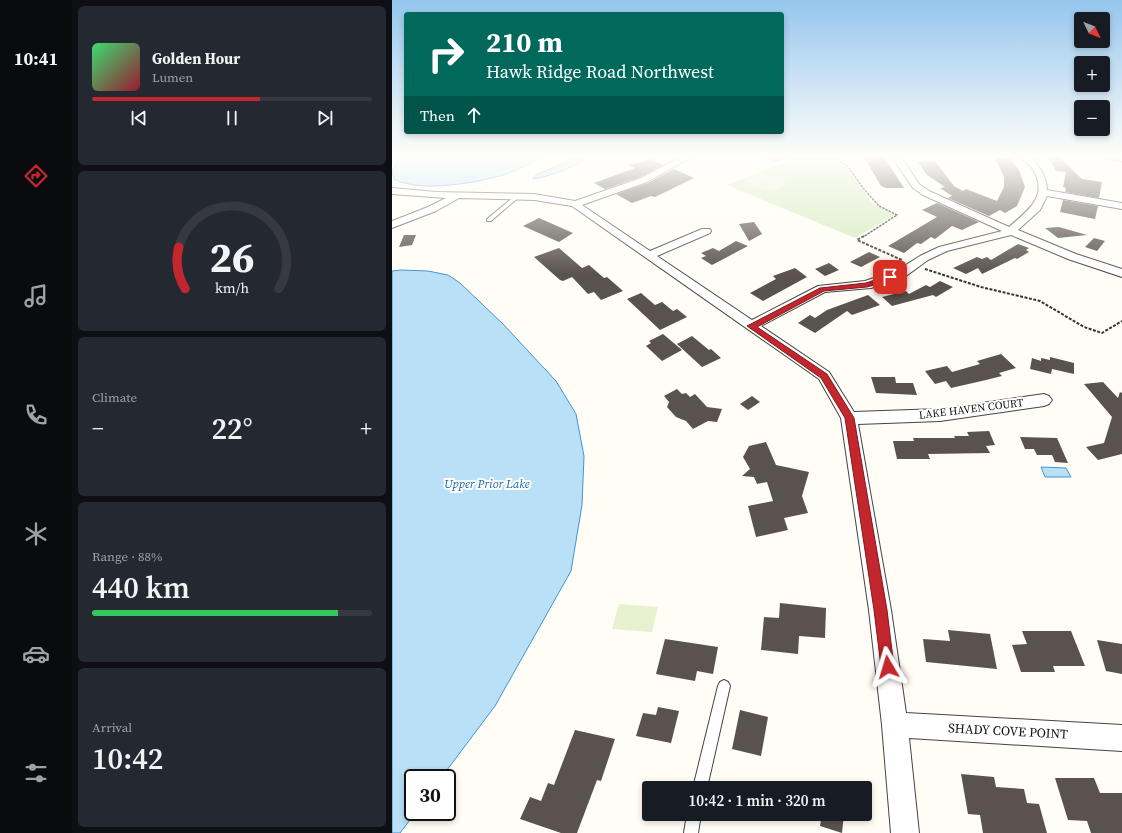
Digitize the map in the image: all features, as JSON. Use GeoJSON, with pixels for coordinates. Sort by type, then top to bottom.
{"type":"FeatureCollection","features":[{"type":"Feature","properties":{"kind":"street"},"geometry":{"type":"LineString","coordinates":[[392,225],[432,209],[457,196],[558,199],[575,204],[824,376],[849,418],[880,610],[895,725],[905,833]]}},
{"type":"Feature","properties":{"kind":"street"},"geometry":{"type":"LineString","coordinates":[[575,204],[598,196]]}},
{"type":"Feature","properties":{"kind":"street"},"geometry":{"type":"LineString","coordinates":[[932,196],[1010,231],[1122,273]]}},
{"type":"Feature","properties":{"kind":"street"},"geometry":{"type":"LineString","coordinates":[[751,326],[822,289],[867,285],[902,273],[943,249],[976,242],[1010,231],[1036,208],[1041,196]]}},
{"type":"Feature","properties":{"kind":"street"},"geometry":{"type":"LineString","coordinates":[[1065,196],[1122,206]]}},
{"type":"Feature","properties":{"kind":"street"},"geometry":{"type":"LineString","coordinates":[[649,254],[706,231]]}},
{"type":"Feature","properties":{"kind":"street","name":"LAKE HAVEN COURT"},"geometry":{"type":"LineString","coordinates":[[849,418],[940,415],[1044,400]]}},
{"type":"Feature","properties":{"kind":"street","name":"SHADY COVE POINT"},"geometry":{"type":"LineString","coordinates":[[895,725],[1122,738]]}},
{"type":"Feature","properties":{"kind":"lane"},"geometry":{"type":"LineString","coordinates":[[489,220],[517,197]]}},
{"type":"Feature","properties":{"kind":"lane"},"geometry":{"type":"LineString","coordinates":[[702,781],[724,686]]}},
{"type":"Feature","properties":{"kind":"lane"},"geometry":{"type":"LineString","coordinates":[[691,833],[693,821]]}},
{"type":"Feature","properties":{"kind":"path"},"geometry":{"type":"LineString","coordinates":[[870,196],[879,206],[898,215],[857,240],[914,265],[989,289],[1038,300],[1056,307],[1074,322],[1088,330],[1102,333],[1122,322]]}},
{"type":"Feature","properties":{"kind":"green space"},"geometry":{"type":"Polygon","coordinates":[[[753,196],[867,196],[873,204],[894,215],[855,238],[753,196]]]}},
{"type":"Feature","properties":{"kind":"green space"},"geometry":{"type":"Polygon","coordinates":[[[619,604],[658,607],[652,632],[612,629],[619,604]]]}},
{"type":"Feature","properties":{"kind":"water","name":"Upper Prior Lake"},"geometry":{"type":"Polygon","coordinates":[[[392,271],[428,271],[448,275],[460,283],[503,324],[556,381],[576,414],[584,456],[582,505],[571,571],[495,706],[448,769],[404,769],[404,821],[409,821],[400,833],[392,833],[392,271]]]}},
{"type":"Feature","properties":{"kind":"water"},"geometry":{"type":"Polygon","coordinates":[[[1041,467],[1066,468],[1071,477],[1045,477],[1041,467]]]}},
{"type":"Feature","properties":{"kind":"building"},"geometry":{"type":"Polygon","coordinates":[[[619,196],[657,196],[651,196],[632,203],[619,196]]]}},
{"type":"Feature","properties":{"kind":"building"},"geometry":{"type":"Polygon","coordinates":[[[952,196],[984,196],[997,201],[1000,196],[1021,196],[1017,206],[1005,213],[1000,210],[989,216],[948,198],[952,196]]]}},
{"type":"Feature","properties":{"kind":"building"},"geometry":{"type":"Polygon","coordinates":[[[1087,196],[1099,196],[1099,198],[1087,196]]]}},
{"type":"Feature","properties":{"kind":"building"},"geometry":{"type":"Polygon","coordinates":[[[1063,200],[1098,206],[1095,219],[1060,212],[1063,200]]]}},
{"type":"Feature","properties":{"kind":"building"},"geometry":{"type":"Polygon","coordinates":[[[937,203],[979,222],[962,230],[952,226],[935,239],[931,237],[921,244],[917,243],[904,253],[888,246],[937,217],[922,210],[937,203]]]}},
{"type":"Feature","properties":{"kind":"building"},"geometry":{"type":"Polygon","coordinates":[[[539,218],[573,233],[559,242],[523,226],[539,218]]]}},
{"type":"Feature","properties":{"kind":"building"},"geometry":{"type":"Polygon","coordinates":[[[754,222],[762,234],[749,241],[739,224],[754,222]]]}},
{"type":"Feature","properties":{"kind":"building"},"geometry":{"type":"Polygon","coordinates":[[[1059,227],[1087,235],[1058,238],[1045,228],[1059,227]]]}},
{"type":"Feature","properties":{"kind":"building"},"geometry":{"type":"Polygon","coordinates":[[[404,235],[416,235],[412,245],[399,247],[404,235]]]}},
{"type":"Feature","properties":{"kind":"building"},"geometry":{"type":"Polygon","coordinates":[[[1094,238],[1105,241],[1097,251],[1085,247],[1094,238]]]}},
{"type":"Feature","properties":{"kind":"building"},"geometry":{"type":"Polygon","coordinates":[[[736,241],[748,246],[712,265],[701,258],[706,256],[701,253],[713,248],[719,251],[736,241]]]}},
{"type":"Feature","properties":{"kind":"building"},"geometry":{"type":"Polygon","coordinates":[[[1018,244],[1029,248],[1026,250],[1029,252],[1017,259],[1015,258],[982,274],[978,268],[966,274],[953,268],[977,257],[982,259],[987,257],[991,260],[1018,244]]]}},
{"type":"Feature","properties":{"kind":"building"},"geometry":{"type":"Polygon","coordinates":[[[559,248],[582,268],[589,265],[604,278],[607,277],[623,291],[601,300],[594,292],[588,294],[572,277],[563,281],[560,280],[534,257],[559,248]]]}},
{"type":"Feature","properties":{"kind":"building"},"geometry":{"type":"Polygon","coordinates":[[[869,252],[880,257],[861,267],[850,262],[869,252]]]}},
{"type":"Feature","properties":{"kind":"building"},"geometry":{"type":"Polygon","coordinates":[[[829,263],[839,270],[825,276],[815,269],[829,263]]]}},
{"type":"Feature","properties":{"kind":"building"},"geometry":{"type":"Polygon","coordinates":[[[795,268],[807,277],[763,301],[750,293],[776,279],[773,276],[795,268]]]}},
{"type":"Feature","properties":{"kind":"building"},"geometry":{"type":"Polygon","coordinates":[[[940,281],[953,287],[936,297],[933,295],[892,306],[882,297],[906,291],[909,294],[926,285],[930,287],[940,281]]]}},
{"type":"Feature","properties":{"kind":"building"},"geometry":{"type":"Polygon","coordinates":[[[641,293],[655,305],[662,302],[673,311],[677,309],[687,317],[660,330],[627,299],[641,293]]]}},
{"type":"Feature","properties":{"kind":"building"},"geometry":{"type":"Polygon","coordinates":[[[868,295],[880,305],[852,315],[847,311],[815,333],[798,323],[810,315],[815,318],[827,310],[868,295]]]}},
{"type":"Feature","properties":{"kind":"building"},"geometry":{"type":"Polygon","coordinates":[[[663,334],[682,350],[662,361],[646,346],[651,343],[649,341],[663,334]]]}},
{"type":"Feature","properties":{"kind":"building"},"geometry":{"type":"Polygon","coordinates":[[[692,336],[721,358],[702,367],[677,344],[692,336]]]}},
{"type":"Feature","properties":{"kind":"building"},"geometry":{"type":"Polygon","coordinates":[[[1001,354],[1016,368],[999,373],[1002,376],[951,388],[946,381],[935,384],[925,371],[947,366],[952,372],[980,364],[977,361],[1001,354]]]}},
{"type":"Feature","properties":{"kind":"building"},"geometry":{"type":"Polygon","coordinates":[[[1050,357],[1074,363],[1074,374],[1052,369],[1051,374],[1030,369],[1032,358],[1041,361],[1041,358],[1050,360],[1050,357]]]}},
{"type":"Feature","properties":{"kind":"building"},"geometry":{"type":"Polygon","coordinates":[[[871,377],[895,377],[896,383],[913,383],[917,395],[876,393],[871,377]]]}},
{"type":"Feature","properties":{"kind":"building"},"geometry":{"type":"Polygon","coordinates":[[[1103,382],[1118,398],[1120,392],[1122,393],[1122,454],[1098,460],[1086,447],[1104,443],[1112,417],[1084,384],[1103,382]]]}},
{"type":"Feature","properties":{"kind":"building"},"geometry":{"type":"Polygon","coordinates":[[[677,389],[682,394],[686,393],[690,397],[695,394],[707,407],[722,409],[717,422],[708,421],[693,429],[686,421],[676,417],[667,407],[669,402],[664,396],[677,389]]]}},
{"type":"Feature","properties":{"kind":"building"},"geometry":{"type":"Polygon","coordinates":[[[752,396],[760,402],[748,410],[740,404],[752,396]]]}},
{"type":"Feature","properties":{"kind":"building"},"geometry":{"type":"Polygon","coordinates":[[[989,431],[995,445],[986,446],[990,453],[928,454],[930,459],[897,459],[893,441],[914,441],[913,438],[955,438],[954,436],[969,436],[967,432],[989,431]]]}},
{"type":"Feature","properties":{"kind":"building"},"geometry":{"type":"Polygon","coordinates":[[[1020,437],[1057,438],[1068,463],[1055,462],[1052,455],[1037,455],[1034,449],[1025,449],[1020,437]]]}},
{"type":"Feature","properties":{"kind":"building"},"geometry":{"type":"Polygon","coordinates":[[[766,442],[776,465],[809,472],[802,496],[808,513],[784,518],[788,530],[756,537],[748,506],[773,501],[767,482],[757,484],[754,477],[742,476],[750,469],[743,457],[749,446],[766,442]]]}},
{"type":"Feature","properties":{"kind":"building"},"geometry":{"type":"Polygon","coordinates":[[[780,603],[826,608],[825,638],[799,636],[798,654],[761,650],[764,617],[779,618],[780,603]]]}},
{"type":"Feature","properties":{"kind":"building"},"geometry":{"type":"Polygon","coordinates":[[[948,630],[990,634],[997,669],[926,662],[923,639],[950,641],[948,630]]]}},
{"type":"Feature","properties":{"kind":"building"},"geometry":{"type":"Polygon","coordinates":[[[1022,631],[1071,631],[1085,666],[1053,666],[1055,672],[1021,672],[1012,645],[1027,644],[1022,631]]]}},
{"type":"Feature","properties":{"kind":"building"},"geometry":{"type":"Polygon","coordinates":[[[665,639],[718,647],[713,674],[697,671],[695,681],[656,674],[665,639]]]}},
{"type":"Feature","properties":{"kind":"building"},"geometry":{"type":"Polygon","coordinates":[[[1097,640],[1122,644],[1122,674],[1106,671],[1097,640]]]}},
{"type":"Feature","properties":{"kind":"building"},"geometry":{"type":"Polygon","coordinates":[[[658,707],[679,711],[671,743],[636,736],[643,713],[656,715],[658,707]]]}},
{"type":"Feature","properties":{"kind":"building"},"geometry":{"type":"Polygon","coordinates":[[[740,710],[768,717],[761,756],[732,749],[740,710]]]}},
{"type":"Feature","properties":{"kind":"building"},"geometry":{"type":"Polygon","coordinates":[[[575,730],[615,739],[601,781],[597,780],[577,833],[561,833],[520,819],[530,797],[541,801],[548,783],[554,785],[575,730]]]}},
{"type":"Feature","properties":{"kind":"building"},"geometry":{"type":"Polygon","coordinates":[[[961,774],[994,777],[996,787],[1024,789],[1027,803],[1039,804],[1047,833],[983,833],[980,815],[968,814],[961,774]]]}},
{"type":"Feature","properties":{"kind":"building"},"geometry":{"type":"Polygon","coordinates":[[[1055,778],[1094,778],[1100,793],[1122,793],[1122,833],[1091,833],[1087,821],[1068,820],[1055,778]]]}},
{"type":"Feature","properties":{"kind":"building"},"geometry":{"type":"Polygon","coordinates":[[[821,821],[843,821],[842,833],[820,826],[821,821]]]}},
{"type":"Feature","properties":{"kind":"route"},"geometry":{"type":"LineString","coordinates":[[888,667],[849,418],[824,376],[751,326],[822,289],[867,285],[890,277]]}}]}
